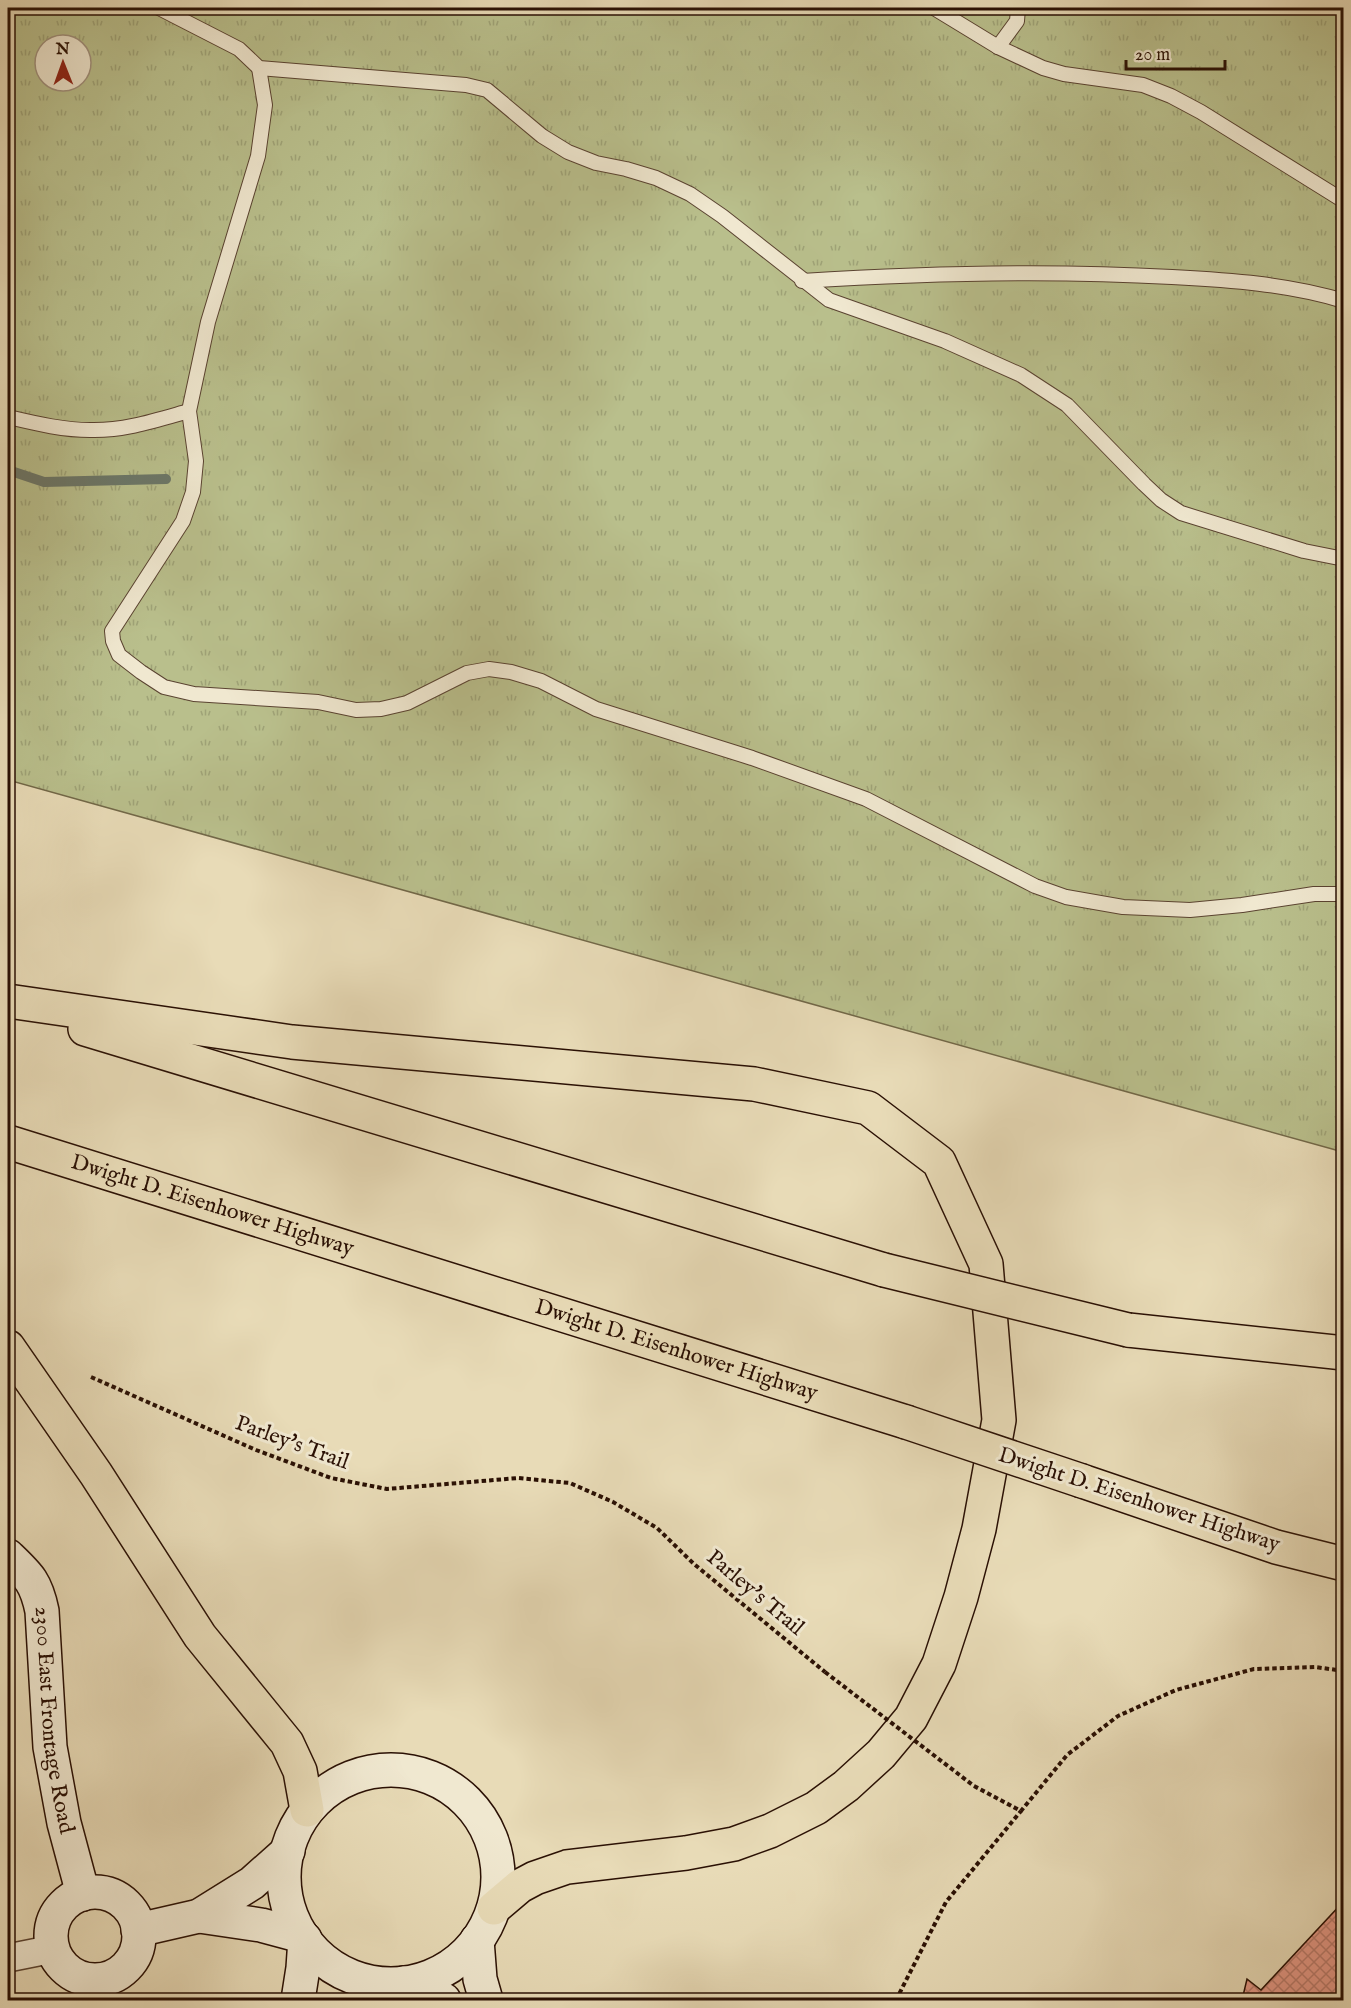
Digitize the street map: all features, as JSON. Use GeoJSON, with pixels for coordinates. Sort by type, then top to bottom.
{"type":"FeatureCollection","features":[{"type":"Feature","properties":{"kind":"highway"},"geometry":{"type":"LineString","coordinates":[[8,1003],[884,1270],[1128,1330],[1344,1353]]}},
{"type":"Feature","properties":{"kind":"highway"},"geometry":{"type":"LineString","coordinates":[[8,1003],[292,1042],[754,1084],[868,1108],[939,1162],[986,1264],[999,1420],[979,1529],[958,1605],[939,1664],[911,1718],[881,1754],[846,1786],[816,1808],[770,1831],[734,1844],[704,1850],[580,1864],[560,1869],[520,1886],[494,1908]]}},
{"type":"Feature","properties":{"kind":"highway","name":"Dwight D. Eisenhower Highway"},"geometry":{"type":"LineString","coordinates":[[8,1142],[906,1422],[1276,1547],[1344,1564]]}},
{"type":"Feature","properties":{"kind":"highway"},"geometry":{"type":"LineString","coordinates":[[8,1347],[96,1474],[200,1636],[287,1743],[300,1771],[307,1810]]}},
{"type":"Feature","properties":{"kind":"main road","name":"2300 East Frontage Road"},"geometry":{"type":"LineString","coordinates":[[8,1556],[29,1576],[40,1602],[50,1747],[64,1823],[83,1894]]}},
{"type":"Feature","properties":{"kind":"main road"},"geometry":{"type":"LineString","coordinates":[[345,2001],[360,1991],[392,1983],[435,1974],[451,1965],[477,1940],[494,1908],[498,1872],[496,1854],[491,1837],[482,1821],[471,1806],[443,1784],[409,1772],[372,1772],[354,1777],[336,1786],[307,1810],[297,1826],[288,1851],[284,1882],[292,1919],[303,1937],[328,1963],[344,1973],[362,1979],[392,1983],[426,1990],[444,2001]]}},
{"type":"Feature","properties":{"kind":"main road"},"geometry":{"type":"LineString","coordinates":[[138,1930],[199,1916],[252,1883],[288,1851]]}},
{"type":"Feature","properties":{"kind":"main road"},"geometry":{"type":"LineString","coordinates":[[101,1893],[121,1901],[135,1918],[138,1930],[138,1946],[128,1965],[89,1990],[59,1961],[53,1949],[51,1933],[58,1913],[67,1902],[83,1894],[101,1893]]}},
{"type":"Feature","properties":{"kind":"main road"},"geometry":{"type":"LineString","coordinates":[[199,1916],[261,1925],[303,1937]]}},
{"type":"Feature","properties":{"kind":"main road"},"geometry":{"type":"LineString","coordinates":[[298,2001],[303,1968],[303,1937]]}},
{"type":"Feature","properties":{"kind":"main road"},"geometry":{"type":"LineString","coordinates":[[477,1940],[480,1979],[486,2001]]}},
{"type":"Feature","properties":{"kind":"street"},"geometry":{"type":"LineString","coordinates":[[8,1958],[53,1949]]}},
{"type":"Feature","properties":{"kind":"lane"},"geometry":{"type":"LineString","coordinates":[[159,8],[239,49],[259,68],[265,105],[258,156],[208,322],[189,411],[196,461],[192,492],[183,521],[112,631],[118,655],[164,687],[194,694],[318,702],[356,710],[381,709],[407,703],[467,673],[489,669],[511,672],[542,681],[596,709],[752,758],[866,800],[1035,886],[1066,897],[1123,908],[1190,910],[1314,894],[1344,894]]}},
{"type":"Feature","properties":{"kind":"lane"},"geometry":{"type":"LineString","coordinates":[[934,8],[998,47],[1043,68],[1064,74],[1143,85],[1171,96],[1201,112],[1344,201]]}},
{"type":"Feature","properties":{"kind":"lane"},"geometry":{"type":"LineString","coordinates":[[998,47],[1017,21],[1018,8]]}},
{"type":"Feature","properties":{"kind":"lane"},"geometry":{"type":"LineString","coordinates":[[259,68],[466,85],[487,90],[542,136],[568,152],[596,164],[656,178],[690,194],[722,216],[829,300],[945,341],[1021,375],[1067,405],[1144,484],[1161,500],[1181,513],[1304,551],[1344,559]]}},
{"type":"Feature","properties":{"kind":"lane"},"geometry":{"type":"LineString","coordinates":[[802,281],[901,275],[1153,275],[1273,285],[1344,300]]}},
{"type":"Feature","properties":{"kind":"lane"},"geometry":{"type":"LineString","coordinates":[[8,417],[42,425],[90,430],[139,425],[189,411]]}},
{"type":"Feature","properties":{"kind":"path","name":"Parley's Trail"},"geometry":{"type":"LineString","coordinates":[[91,1377],[256,1450],[331,1478],[387,1489],[518,1478],[570,1483],[613,1502],[657,1528],[694,1564],[825,1672],[974,1786],[1021,1811]]}},
{"type":"Feature","properties":{"kind":"path"},"geometry":{"type":"LineString","coordinates":[[896,2001],[946,1902],[1067,1755],[1118,1716],[1176,1690],[1254,1669],[1315,1667],[1344,1671]]}},
{"type":"Feature","properties":{"kind":"green space"},"geometry":{"type":"Polygon","coordinates":[[[8,8],[1343,8],[1343,1152],[8,780],[8,8]]]}},
{"type":"Feature","properties":{"kind":"building"},"geometry":{"type":"Polygon","coordinates":[[[1344,1901],[1344,2000],[1242,2000],[1247,1979],[1261,1990],[1344,1901]]]}},
{"type":"Feature","properties":{"kind":"waterway"},"geometry":{"type":"LineString","coordinates":[[8,470],[44,482],[166,479]]}}]}
